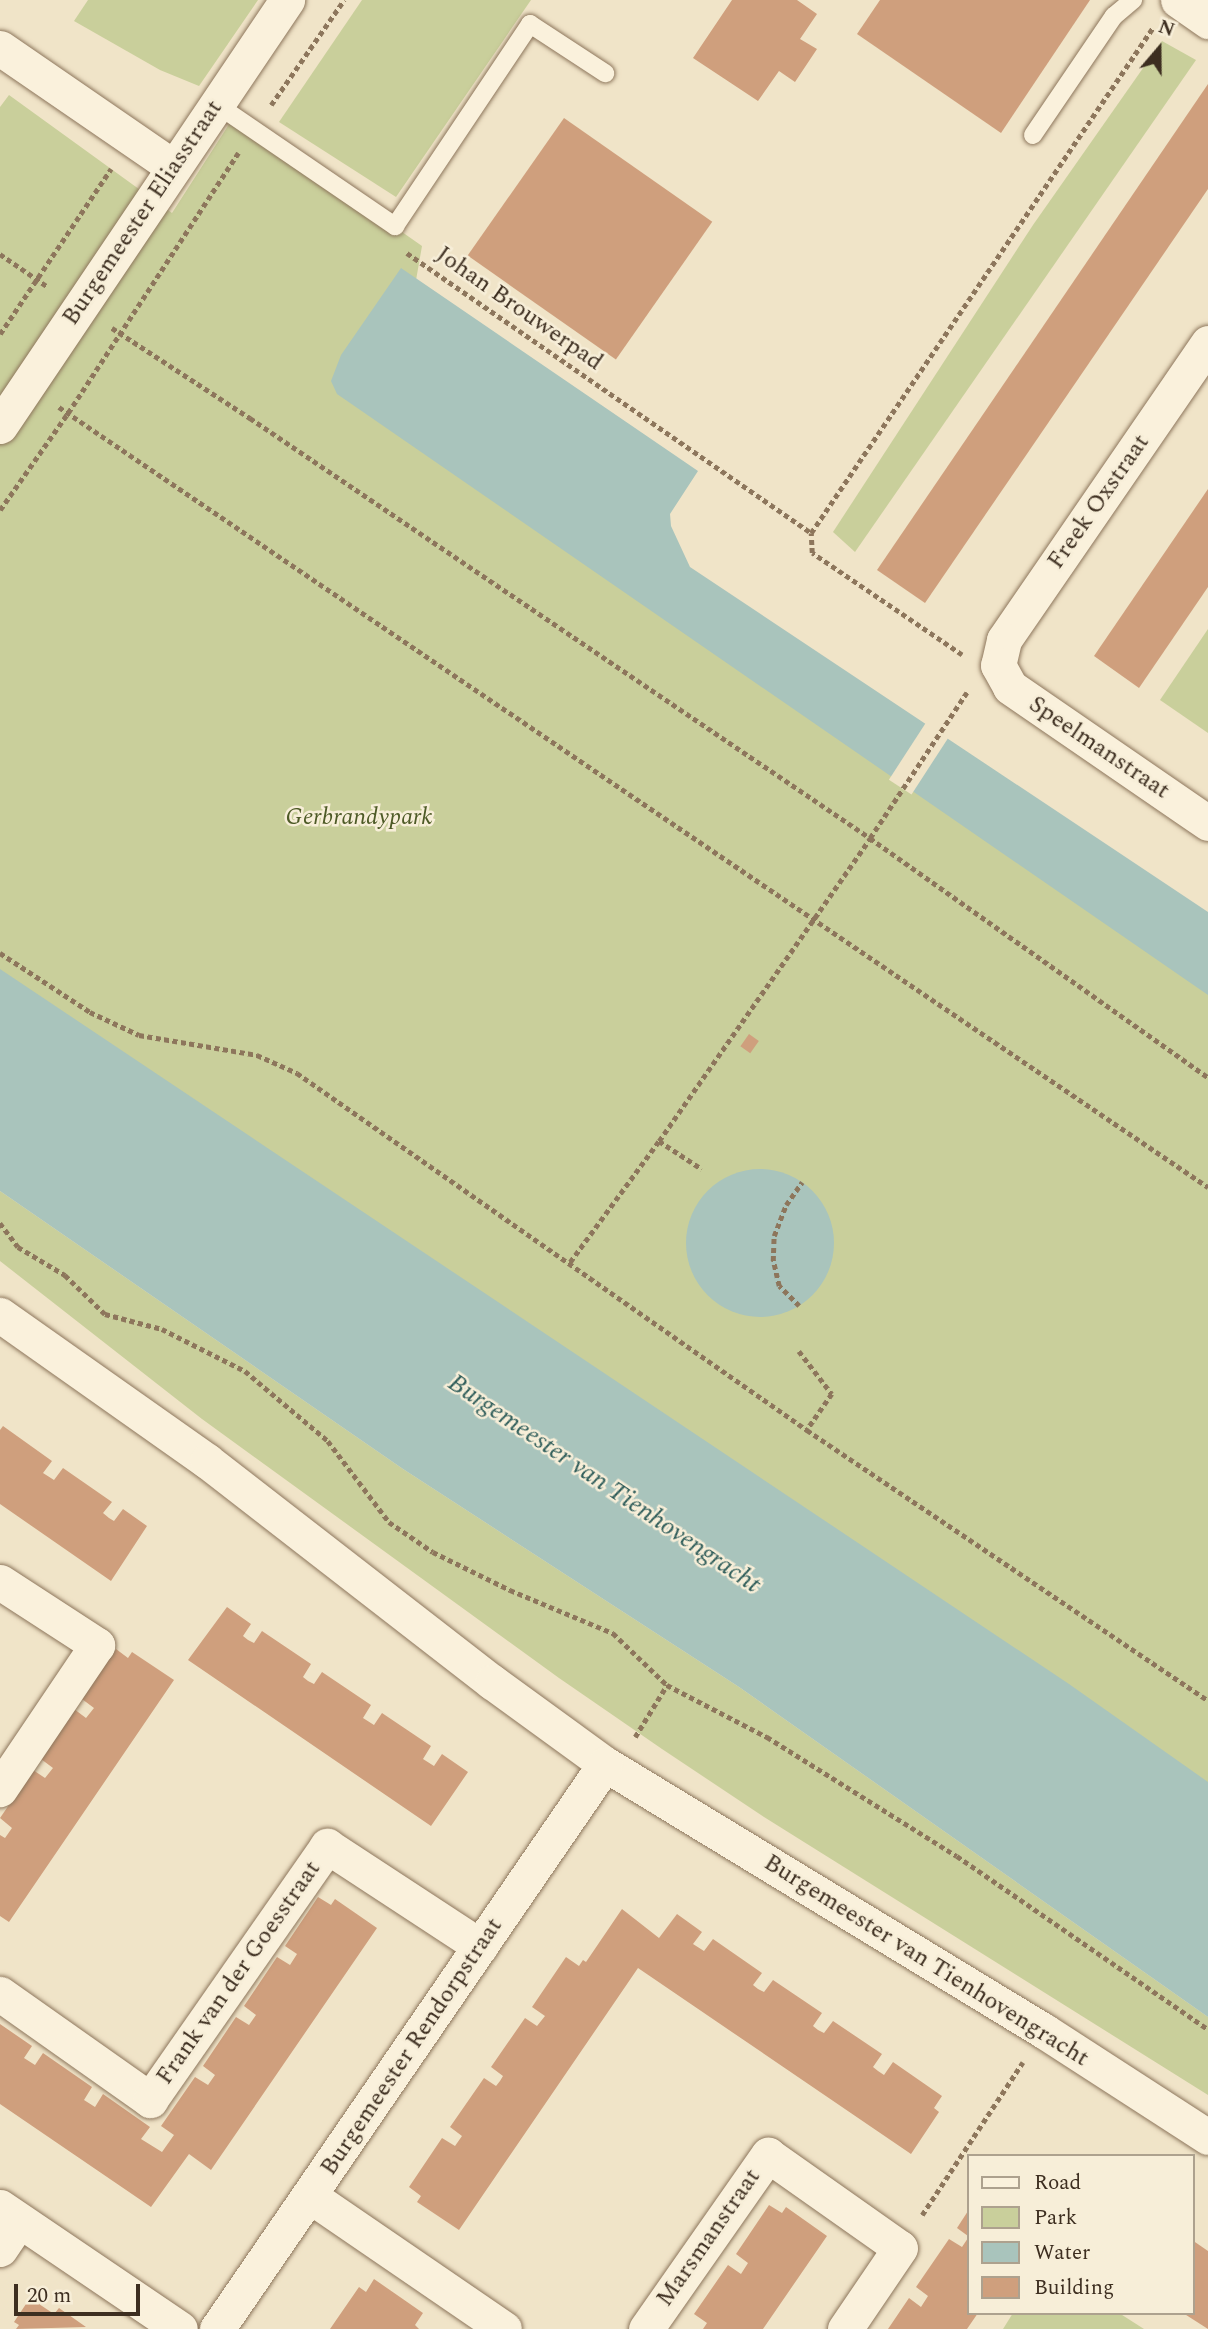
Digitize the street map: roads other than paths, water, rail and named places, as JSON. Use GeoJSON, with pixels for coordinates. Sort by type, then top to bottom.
{"type":"FeatureCollection","features":[{"type":"Feature","properties":{"kind":"street","name":"Burgemeester Eliasstraat"},"geometry":{"type":"LineString","coordinates":[[0,426],[288,0]]}},
{"type":"Feature","properties":{"kind":"street"},"geometry":{"type":"LineString","coordinates":[[1167,12],[1208,21]]}},
{"type":"Feature","properties":{"kind":"street"},"geometry":{"type":"LineString","coordinates":[[0,48],[173,167]]}},
{"type":"Feature","properties":{"kind":"street","name":"Freek Oxstraat"},"geometry":{"type":"LineString","coordinates":[[985,663],[1004,640],[1208,343]]}},
{"type":"Feature","properties":{"kind":"street","name":"Speelmanstraat"},"geometry":{"type":"LineString","coordinates":[[985,663],[1010,687],[1208,822]]}},
{"type":"Feature","properties":{"kind":"street","name":"Burgemeester van Tienhovengracht"},"geometry":{"type":"LineString","coordinates":[[0,1315],[207,1461],[492,1682],[618,1754],[1208,2137]]}},
{"type":"Feature","properties":{"kind":"street"},"geometry":{"type":"LineString","coordinates":[[0,1582],[97,1645],[0,1789]]}},
{"type":"Feature","properties":{"kind":"street","name":"Burgemeester Rendorpstraat"},"geometry":{"type":"LineString","coordinates":[[217,2329],[481,1946],[618,1754]]}},
{"type":"Feature","properties":{"kind":"street","name":"Frank van der Goesstraat"},"geometry":{"type":"LineString","coordinates":[[0,1994],[150,2100],[327,1846],[481,1946]]}},
{"type":"Feature","properties":{"kind":"street","name":"Marsmanstraat"},"geometry":{"type":"LineString","coordinates":[[646,2329],[768,2155],[900,2248],[845,2329]]}},
{"type":"Feature","properties":{"kind":"street"},"geometry":{"type":"LineString","coordinates":[[310,2196],[504,2329]]}},
{"type":"Feature","properties":{"kind":"street"},"geometry":{"type":"LineString","coordinates":[[6,2226],[180,2329]]}},
{"type":"Feature","properties":{"kind":"lane"},"geometry":{"type":"LineString","coordinates":[[1033,135],[1114,16],[1133,0]]}},
{"type":"Feature","properties":{"kind":"lane"},"geometry":{"type":"LineString","coordinates":[[216,104],[396,226],[530,24],[605,73]]}},
{"type":"Feature","properties":{"kind":"water"},"geometry":{"type":"Polygon","coordinates":[[[401,268],[698,471],[670,514],[671,526],[690,567],[1208,912],[1208,995],[337,394],[331,381],[341,355],[401,268]]]}},
{"type":"Feature","properties":{"kind":"water"},"geometry":{"type":"Polygon","coordinates":[[[0,969],[1069,1684],[1208,1782],[1208,2017],[739,1687],[403,1469],[0,1191],[0,969]]]}},
{"type":"Feature","properties":{"kind":"water"},"geometry":{"type":"Polygon","coordinates":[[[760,1169],[788,1174],[813,1190],[829,1215],[834,1243],[829,1271],[813,1296],[788,1312],[760,1317],[732,1312],[707,1296],[691,1271],[686,1243],[691,1215],[707,1190],[732,1174],[760,1169]]]}},
{"type":"Feature","properties":{"kind":"park label","name":"Gerbrandypark"},"geometry":{"type":"Point","coordinates":[359,818]}}]}
